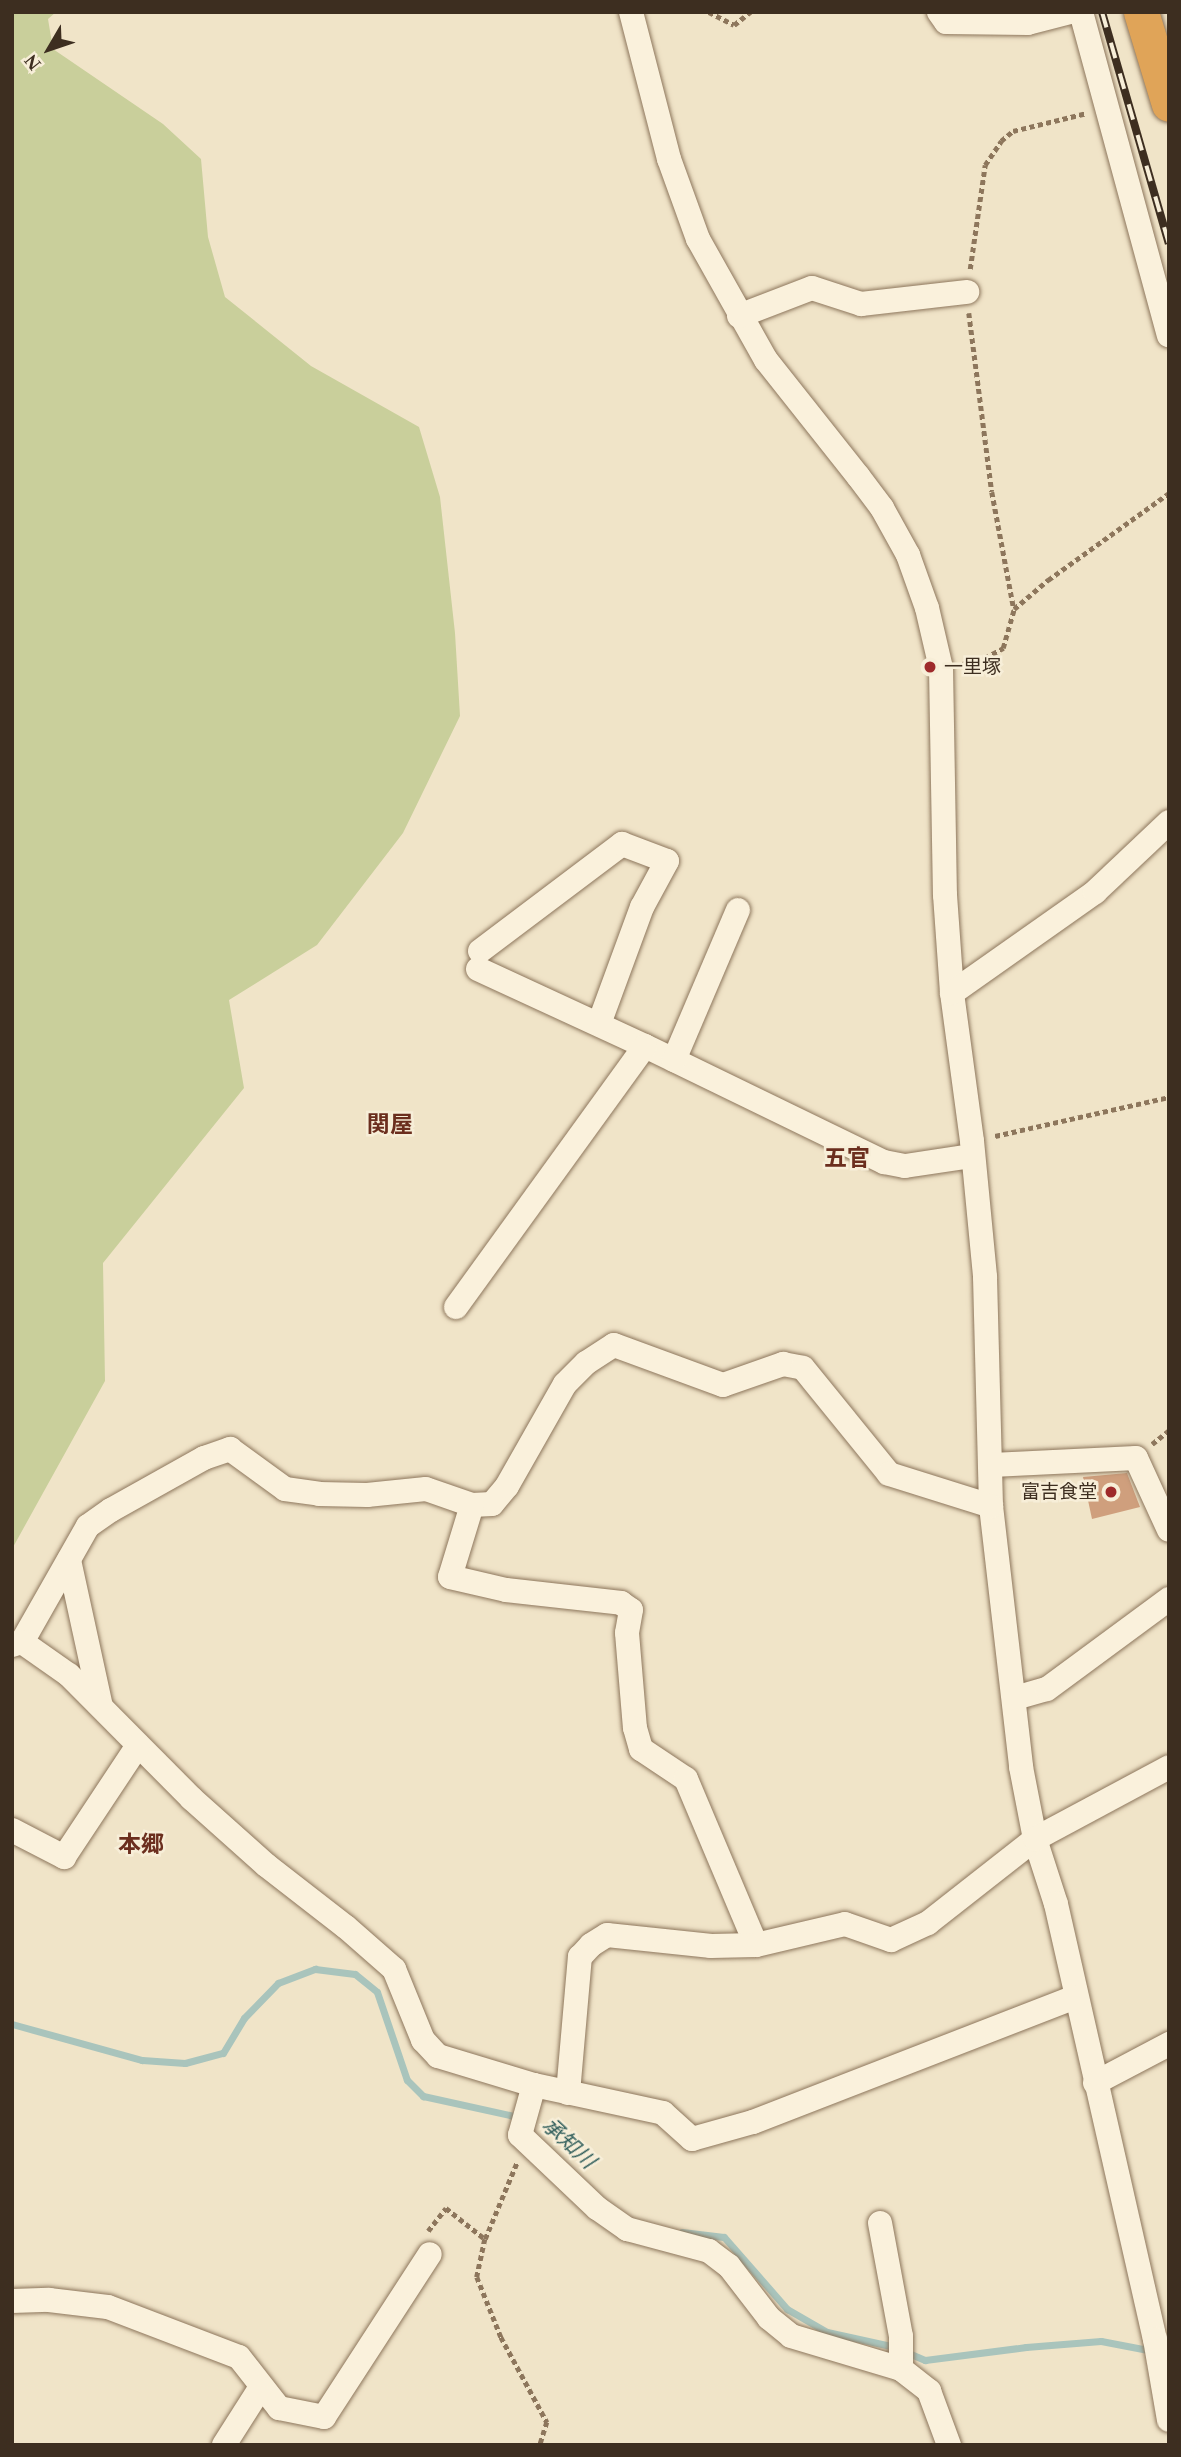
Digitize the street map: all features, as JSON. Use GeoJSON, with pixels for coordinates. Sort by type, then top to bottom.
{"type":"FeatureCollection","features":[{"type":"Feature","properties":{"kind":"highway"},"geometry":{"type":"LineString","coordinates":[[1141,12],[1169,104]]}},
{"type":"Feature","properties":{"kind":"street"},"geometry":{"type":"LineString","coordinates":[[631,12],[669,159],[698,239],[766,360],[882,508],[908,555],[926,608],[941,668],[945,895],[952,993],[985,1278],[991,1506],[1021,1767],[1035,1839],[1056,1904],[1169,2420]]}},
{"type":"Feature","properties":{"kind":"street"},"geometry":{"type":"LineString","coordinates":[[939,12],[946,22],[1028,23],[1070,12]]}},
{"type":"Feature","properties":{"kind":"street"},"geometry":{"type":"LineString","coordinates":[[1081,12],[1169,335]]}},
{"type":"Feature","properties":{"kind":"street"},"geometry":{"type":"LineString","coordinates":[[740,316],[812,288],[861,304],[967,292]]}},
{"type":"Feature","properties":{"kind":"street"},"geometry":{"type":"LineString","coordinates":[[952,993],[1095,892],[1169,822]]}},
{"type":"Feature","properties":{"kind":"street"},"geometry":{"type":"LineString","coordinates":[[599,1024],[642,907],[667,862],[622,844],[479,960],[599,1024],[884,1162],[905,1166],[972,1149]]}},
{"type":"Feature","properties":{"kind":"street"},"geometry":{"type":"LineString","coordinates":[[674,1060],[738,910]]}},
{"type":"Feature","properties":{"kind":"street"},"geometry":{"type":"LineString","coordinates":[[456,1307],[645,1046]]}},
{"type":"Feature","properties":{"kind":"street"},"geometry":{"type":"LineString","coordinates":[[991,1506],[889,1474],[803,1368],[783,1364],[723,1385],[614,1345],[586,1363],[565,1384],[508,1486],[492,1504],[472,1505],[426,1489],[367,1495],[319,1494],[285,1489],[230,1449],[204,1458],[111,1510],[88,1526],[17,1643],[69,1675],[138,1745],[266,1866],[346,1927],[394,1969],[423,2040],[439,2056],[534,2085],[663,2113],[692,2139],[753,2122],[1075,1997]]}},
{"type":"Feature","properties":{"kind":"street"},"geometry":{"type":"LineString","coordinates":[[992,1465],[1136,1458],[1169,1530]]}},
{"type":"Feature","properties":{"kind":"street"},"geometry":{"type":"LineString","coordinates":[[472,1505],[450,1577],[506,1590],[621,1603],[631,1610],[627,1633],[635,1728],[641,1749],[686,1779],[755,1945]]}},
{"type":"Feature","properties":{"kind":"street"},"geometry":{"type":"LineString","coordinates":[[69,1560],[101,1707]]}},
{"type":"Feature","properties":{"kind":"street"},"geometry":{"type":"LineString","coordinates":[[1015,1698],[1047,1689],[1169,1600]]}},
{"type":"Feature","properties":{"kind":"street"},"geometry":{"type":"LineString","coordinates":[[12,1829],[64,1857],[138,1745]]}},
{"type":"Feature","properties":{"kind":"street"},"geometry":{"type":"LineString","coordinates":[[568,2093],[580,1957],[591,1945],[607,1935],[711,1946],[755,1945],[845,1924],[891,1940],[928,1923],[1035,1839],[1169,1767]]}},
{"type":"Feature","properties":{"kind":"street"},"geometry":{"type":"LineString","coordinates":[[1095,2083],[1169,2045]]}},
{"type":"Feature","properties":{"kind":"street"},"geometry":{"type":"LineString","coordinates":[[534,2085],[524,2127],[597,2208],[626,2229],[709,2251],[729,2266],[769,2318],[791,2336],[901,2354]]}},
{"type":"Feature","properties":{"kind":"street"},"geometry":{"type":"LineString","coordinates":[[880,2223],[901,2354],[929,2391],[949,2445]]}},
{"type":"Feature","properties":{"kind":"street"},"geometry":{"type":"LineString","coordinates":[[12,2301],[49,2300],[107,2307],[239,2357],[279,2408],[324,2417],[430,2254]]}},
{"type":"Feature","properties":{"kind":"street"},"geometry":{"type":"LineString","coordinates":[[224,2445],[261,2387]]}},
{"type":"Feature","properties":{"kind":"path"},"geometry":{"type":"LineString","coordinates":[[709,12],[734,25],[750,12]]}},
{"type":"Feature","properties":{"kind":"path"},"geometry":{"type":"LineString","coordinates":[[941,668],[977,662],[1003,648],[1014,609],[992,492],[967,292],[985,165],[1001,141],[1013,131],[1108,107]]}},
{"type":"Feature","properties":{"kind":"path"},"geometry":{"type":"LineString","coordinates":[[1014,609],[1048,580],[1169,493]]}},
{"type":"Feature","properties":{"kind":"path"},"geometry":{"type":"LineString","coordinates":[[972,1149],[1169,1097]]}},
{"type":"Feature","properties":{"kind":"path"},"geometry":{"type":"LineString","coordinates":[[524,2127],[485,2239],[477,2277],[501,2337],[547,2422],[540,2445]]}},
{"type":"Feature","properties":{"kind":"path"},"geometry":{"type":"LineString","coordinates":[[430,2254],[428,2230],[446,2208],[485,2239]]}},
{"type":"Feature","properties":{"kind":"green space"},"geometry":{"type":"Polygon","coordinates":[[[12,12],[56,12],[48,19],[53,49],[163,124],[201,159],[208,237],[225,297],[311,366],[419,427],[440,497],[455,633],[460,716],[403,833],[317,945],[229,1000],[244,1088],[103,1263],[105,1381],[12,1549],[12,12]]]}},
{"type":"Feature","properties":{"kind":"building","name":"富吉食堂"},"geometry":{"type":"Polygon","coordinates":[[[1127,1473],[1140,1507],[1092,1519],[1083,1477],[1127,1473]]]}},
{"type":"Feature","properties":{"kind":"waterway","name":"承知川"},"geometry":{"type":"LineString","coordinates":[[12,2024],[142,2060],[185,2063],[223,2053],[244,2018],[278,1983],[315,1969],[355,1974],[377,1992],[407,2080],[423,2096],[518,2119]]}},
{"type":"Feature","properties":{"kind":"waterway","name":"承知川"},"geometry":{"type":"LineString","coordinates":[[682,2232],[724,2237],[787,2309],[827,2332],[895,2347]]}},
{"type":"Feature","properties":{"kind":"waterway","name":"承知川"},"geometry":{"type":"LineString","coordinates":[[906,2352],[925,2360],[1101,2341],[1153,2351]]}},
{"type":"Feature","properties":{"kind":"railway"},"geometry":{"type":"LineString","coordinates":[[1102,12],[1169,244]]}},
{"type":"Feature","properties":{"kind":"place","name":"一里塚"},"geometry":{"type":"Point","coordinates":[930,667]}},
{"type":"Feature","properties":{"kind":"place","name":"富吉食堂"},"geometry":{"type":"Point","coordinates":[1111,1492]}},
{"type":"Feature","properties":{"kind":"district","name":"関屋"},"geometry":{"type":"Point","coordinates":[390,1125]}},
{"type":"Feature","properties":{"kind":"district","name":"五官"},"geometry":{"type":"Point","coordinates":[847,1159]}},
{"type":"Feature","properties":{"kind":"district","name":"本郷"},"geometry":{"type":"Point","coordinates":[141,1845]}}]}
